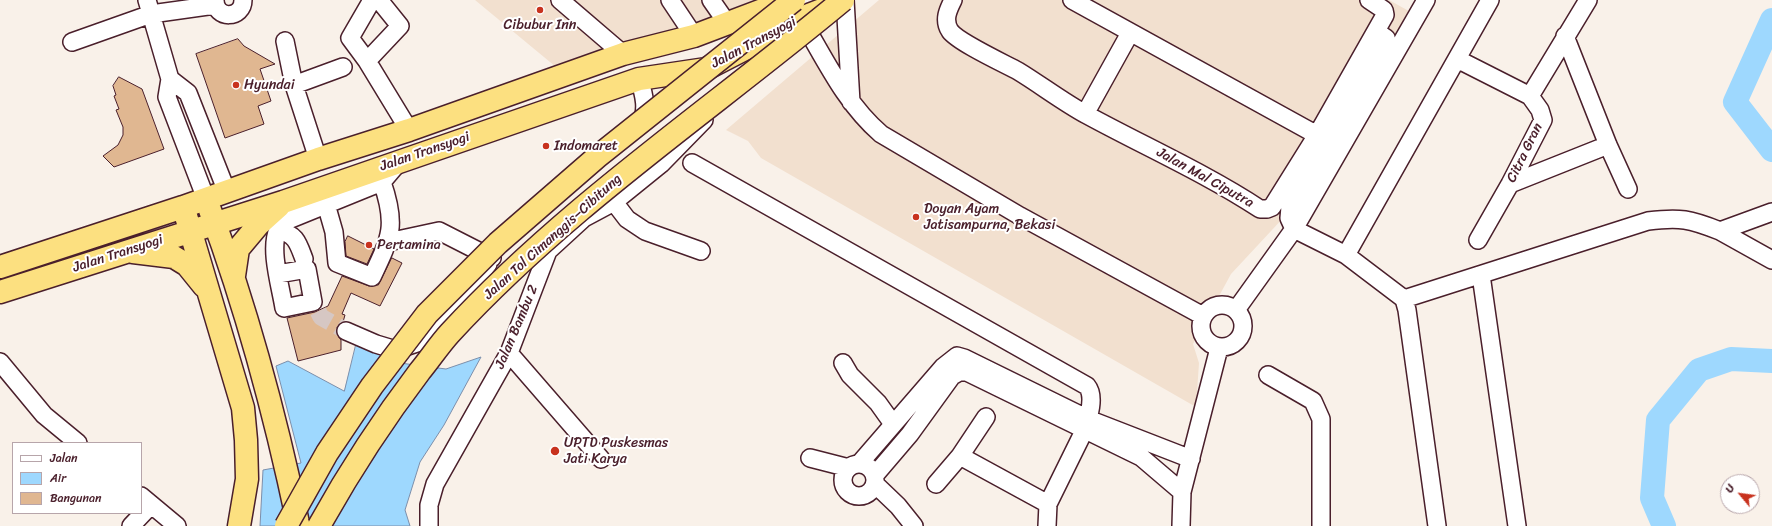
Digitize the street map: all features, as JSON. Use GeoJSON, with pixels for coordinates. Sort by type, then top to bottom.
{"type":"FeatureCollection","features":[{"type":"Feature","properties":{"kind":"highway","name":"Jalan Transyogi"},"geometry":{"type":"LineString","coordinates":[[0,267],[183,207],[318,159],[409,130],[623,54],[694,36],[789,0]]}},
{"type":"Feature","properties":{"kind":"highway","name":"Jalan Transyogi"},"geometry":{"type":"LineString","coordinates":[[0,292],[283,202],[639,79],[706,69],[764,40],[798,9],[844,0]]}},
{"type":"Feature","properties":{"kind":"highway","name":"Jalan Tol Cimanggis–Cibitung"},"geometry":{"type":"LineString","coordinates":[[319,526],[352,468],[386,416],[449,334],[518,265],[615,179],[844,0]]}},
{"type":"Feature","properties":{"kind":"highway"},"geometry":{"type":"LineString","coordinates":[[286,526],[331,447],[372,386],[427,314],[498,243],[597,157],[798,9]]}},
{"type":"Feature","properties":{"kind":"highway"},"geometry":{"type":"LineString","coordinates":[[206,199],[254,345],[287,470],[299,526]]}},
{"type":"Feature","properties":{"kind":"highway"},"geometry":{"type":"LineString","coordinates":[[233,281],[238,249],[259,224],[283,202]]}},
{"type":"Feature","properties":{"kind":"highway"},"geometry":{"type":"LineString","coordinates":[[183,207],[243,408],[247,479],[239,526]]}},
{"type":"Feature","properties":{"kind":"highway"},"geometry":{"type":"LineString","coordinates":[[126,252],[174,257],[187,265],[209,293]]}},
{"type":"Feature","properties":{"kind":"street"},"geometry":{"type":"LineString","coordinates":[[72,42],[149,7],[215,3],[220,12],[227,16],[235,14],[241,9],[243,0]]}},
{"type":"Feature","properties":{"kind":"street"},"geometry":{"type":"LineString","coordinates":[[372,0],[350,38],[367,61],[409,130]]}},
{"type":"Feature","properties":{"kind":"street"},"geometry":{"type":"LineString","coordinates":[[367,61],[400,26],[379,0]]}},
{"type":"Feature","properties":{"kind":"street"},"geometry":{"type":"LineString","coordinates":[[560,0],[623,54]]}},
{"type":"Feature","properties":{"kind":"street"},"geometry":{"type":"LineString","coordinates":[[670,0],[694,36]]}},
{"type":"Feature","properties":{"kind":"street"},"geometry":{"type":"LineString","coordinates":[[711,0],[727,23]]}},
{"type":"Feature","properties":{"kind":"street"},"geometry":{"type":"LineString","coordinates":[[844,0],[852,104]]}},
{"type":"Feature","properties":{"kind":"street","name":"Jalan Mal Ciputra"},"geometry":{"type":"LineString","coordinates":[[953,0],[946,13],[948,27],[951,32],[1086,114],[1170,158],[1262,210],[1269,208],[1275,202],[1317,135],[1377,32],[1385,15],[1384,10],[1369,0]]}},
{"type":"Feature","properties":{"kind":"street"},"geometry":{"type":"LineString","coordinates":[[1072,0],[1317,135]]}},
{"type":"Feature","properties":{"kind":"street"},"geometry":{"type":"LineString","coordinates":[[1236,310],[1294,229],[1426,0]]}},
{"type":"Feature","properties":{"kind":"street"},"geometry":{"type":"LineString","coordinates":[[1346,255],[1490,0]]}},
{"type":"Feature","properties":{"kind":"street"},"geometry":{"type":"LineString","coordinates":[[1457,59],[1530,96],[1588,0]]}},
{"type":"Feature","properties":{"kind":"street"},"geometry":{"type":"LineString","coordinates":[[149,7],[170,80],[167,97],[206,199]]}},
{"type":"Feature","properties":{"kind":"street"},"geometry":{"type":"LineString","coordinates":[[798,9],[852,104],[864,119],[880,134],[1020,216],[1203,316]]}},
{"type":"Feature","properties":{"kind":"street"},"geometry":{"type":"LineString","coordinates":[[1377,32],[1386,38],[1383,47],[1290,207],[1289,218],[1294,229],[1346,255],[1404,299],[1408,310],[1437,526]]}},
{"type":"Feature","properties":{"kind":"street"},"geometry":{"type":"LineString","coordinates":[[1086,114],[1130,33]]}},
{"type":"Feature","properties":{"kind":"street"},"geometry":{"type":"LineString","coordinates":[[1565,36],[1608,145],[1628,189]]}},
{"type":"Feature","properties":{"kind":"street","name":"Jalan Bambu 2"},"geometry":{"type":"LineString","coordinates":[[429,526],[429,505],[435,484],[509,354],[548,251],[584,218],[614,202],[661,164],[701,124],[752,68],[760,56],[764,40]]}},
{"type":"Feature","properties":{"kind":"street"},"geometry":{"type":"LineString","coordinates":[[285,41],[294,85],[318,159]]}},
{"type":"Feature","properties":{"kind":"street"},"geometry":{"type":"LineString","coordinates":[[294,85],[342,67]]}},
{"type":"Feature","properties":{"kind":"street"},"geometry":{"type":"LineString","coordinates":[[346,330],[376,344],[396,350],[420,342],[449,316],[501,246],[559,193],[628,140],[643,121],[645,100],[639,79]]}},
{"type":"Feature","properties":{"kind":"street"},"geometry":{"type":"LineString","coordinates":[[170,80],[188,93],[227,192]]}},
{"type":"Feature","properties":{"kind":"street","name":"Citra Gran"},"geometry":{"type":"LineString","coordinates":[[1478,240],[1510,184],[1543,120],[1540,110],[1530,96]]}},
{"type":"Feature","properties":{"kind":"street"},"geometry":{"type":"LineString","coordinates":[[1510,184],[1608,145]]}},
{"type":"Feature","properties":{"kind":"street"},"geometry":{"type":"LineString","coordinates":[[278,274],[274,254],[278,230],[286,221],[382,182],[400,161]]}},
{"type":"Feature","properties":{"kind":"street"},"geometry":{"type":"LineString","coordinates":[[692,163],[1082,382],[1089,388],[1091,394],[1086,425],[1048,504],[1047,526]]}},
{"type":"Feature","properties":{"kind":"street"},"geometry":{"type":"LineString","coordinates":[[326,204],[334,232],[337,263],[372,277],[388,242],[392,219],[382,182]]}},
{"type":"Feature","properties":{"kind":"street"},"geometry":{"type":"LineString","coordinates":[[614,202],[627,219],[645,231],[701,251]]}},
{"type":"Feature","properties":{"kind":"street"},"geometry":{"type":"LineString","coordinates":[[1720,231],[1772,212]]}},
{"type":"Feature","properties":{"kind":"street"},"geometry":{"type":"LineString","coordinates":[[1404,299],[1481,276],[1648,222],[1675,218],[1697,222],[1720,231],[1772,260]]}},
{"type":"Feature","properties":{"kind":"street"},"geometry":{"type":"LineString","coordinates":[[278,230],[288,232],[297,241],[304,259]]}},
{"type":"Feature","properties":{"kind":"street"},"geometry":{"type":"LineString","coordinates":[[388,242],[439,231],[492,258]]}},
{"type":"Feature","properties":{"kind":"street"},"geometry":{"type":"LineString","coordinates":[[1481,276],[1517,526]]}},
{"type":"Feature","properties":{"kind":"street"},"geometry":{"type":"LineString","coordinates":[[1218,305],[1230,306],[1241,316],[1243,332],[1234,344],[1219,348],[1210,344],[1202,336],[1200,326],[1203,316],[1207,311],[1218,305]]}},
{"type":"Feature","properties":{"kind":"street"},"geometry":{"type":"LineString","coordinates":[[1181,526],[1182,492],[1219,348]]}},
{"type":"Feature","properties":{"kind":"street"},"geometry":{"type":"LineString","coordinates":[[509,354],[601,459]]}},
{"type":"Feature","properties":{"kind":"street"},"geometry":{"type":"LineString","coordinates":[[1182,492],[1141,457],[1086,425],[964,358],[957,356],[943,367],[893,424],[844,476],[844,485],[853,496],[867,495],[871,492],[875,479],[952,376],[959,372],[967,372],[1086,425],[1191,459]]}},
{"type":"Feature","properties":{"kind":"street"},"geometry":{"type":"LineString","coordinates":[[0,362],[9,375],[44,415],[77,442]]}},
{"type":"Feature","properties":{"kind":"street"},"geometry":{"type":"LineString","coordinates":[[843,363],[850,375],[878,403],[893,424]]}},
{"type":"Feature","properties":{"kind":"street"},"geometry":{"type":"LineString","coordinates":[[1268,374],[1313,401],[1321,419],[1321,526]]}},
{"type":"Feature","properties":{"kind":"street"},"geometry":{"type":"LineString","coordinates":[[936,484],[960,456],[986,417]]}},
{"type":"Feature","properties":{"kind":"street"},"geometry":{"type":"LineString","coordinates":[[960,456],[1048,504]]}},
{"type":"Feature","properties":{"kind":"street"},"geometry":{"type":"LineString","coordinates":[[810,458],[854,466],[869,466],[875,479],[914,526]]}},
{"type":"Feature","properties":{"kind":"street"},"geometry":{"type":"LineString","coordinates":[[146,501],[177,526]]}},
{"type":"Feature","properties":{"kind":"street"},"geometry":{"type":"LineString","coordinates":[[131,526],[138,514]]}},
{"type":"Feature","properties":{"kind":"shaded area"},"geometry":{"type":"Polygon","coordinates":[[[475,0],[754,0],[690,25],[592,52],[556,67],[475,0]]]}},
{"type":"Feature","properties":{"kind":"shaded area"},"geometry":{"type":"Polygon","coordinates":[[[879,0],[1389,0],[1416,15],[1285,216],[1231,274],[1193,344],[1199,363],[1196,407],[761,158],[748,141],[726,130],[879,0]]]}},
{"type":"Feature","properties":{"kind":"water"},"geometry":{"type":"Polygon","coordinates":[[[356,345],[400,363],[446,369],[481,357],[444,425],[420,462],[405,510],[410,526],[260,526],[263,470],[301,463],[276,366],[288,361],[344,391],[356,345]]]}},
{"type":"Feature","properties":{"kind":"building","name":"Hyundai"},"geometry":{"type":"Polygon","coordinates":[[[238,39],[244,46],[275,64],[260,69],[271,101],[258,106],[264,124],[225,138],[196,54],[238,39]]]}},
{"type":"Feature","properties":{"kind":"building"},"geometry":{"type":"Polygon","coordinates":[[[119,77],[142,89],[164,149],[114,167],[103,156],[118,145],[123,135],[123,127],[116,110],[119,109],[114,96],[116,95],[113,86],[119,77]]]}},
{"type":"Feature","properties":{"kind":"building"},"geometry":{"type":"Polygon","coordinates":[[[348,236],[374,249],[367,264],[346,256],[345,242],[348,236]]]}},
{"type":"Feature","properties":{"kind":"building"},"geometry":{"type":"Polygon","coordinates":[[[392,258],[402,263],[380,306],[351,293],[342,314],[345,315],[343,322],[337,327],[336,333],[341,340],[341,350],[298,361],[287,318],[315,312],[328,306],[342,276],[369,286],[378,285],[392,258]]]}},
{"type":"Feature","properties":{"kind":"waterway"},"geometry":{"type":"LineString","coordinates":[[1772,20],[1735,102],[1772,150]]}},
{"type":"Feature","properties":{"kind":"waterway"},"geometry":{"type":"LineString","coordinates":[[1664,526],[1652,498],[1658,420],[1699,370],[1731,359],[1772,361]]}},
{"type":"Feature","properties":{"kind":"tunnel"},"geometry":{"type":"LineString","coordinates":[[307,289],[321,317],[346,331]]}},
{"type":"Feature","properties":{"kind":"place","name":"Cibubur Inn"},"geometry":{"type":"Point","coordinates":[540,10]}},
{"type":"Feature","properties":{"kind":"place","name":"Hyundai"},"geometry":{"type":"Point","coordinates":[236,85]}},
{"type":"Feature","properties":{"kind":"place","name":"Indomaret"},"geometry":{"type":"Point","coordinates":[546,146]}},
{"type":"Feature","properties":{"kind":"place","name":"Doyan Ayam Jatisampurna, Bekasi"},"geometry":{"type":"Point","coordinates":[916,217]}},
{"type":"Feature","properties":{"kind":"place","name":"Pertamina"},"geometry":{"type":"Point","coordinates":[369,245]}},
{"type":"Feature","properties":{"kind":"place","name":"UPTD Puskesmas Jati Karya"},"geometry":{"type":"Point","coordinates":[555,451]}}]}
